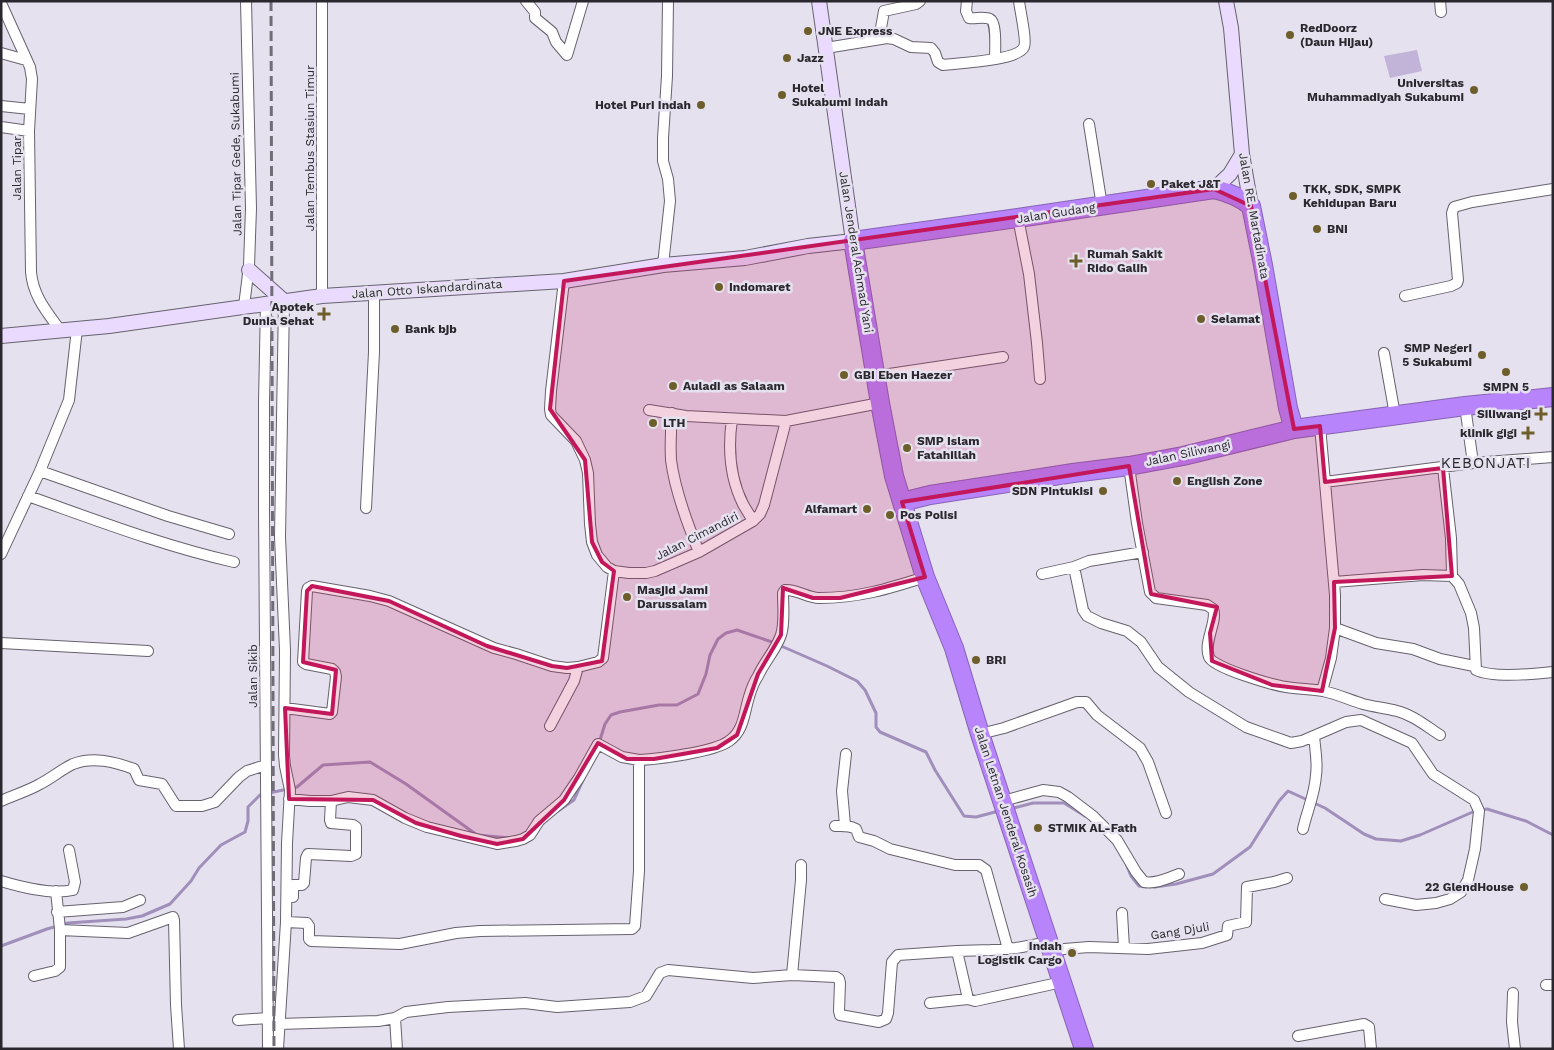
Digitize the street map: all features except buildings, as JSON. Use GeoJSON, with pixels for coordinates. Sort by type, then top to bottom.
{"type":"FeatureCollection","features":[{"type":"Feature","properties":{"kind":"highway","name":"Jalan Gudang"},"geometry":{"type":"LineString","coordinates":[[853,241],[1214,189]]}},
{"type":"Feature","properties":{"kind":"highway"},"geometry":{"type":"LineString","coordinates":[[1214,189],[1240,198],[1251,206]]}},
{"type":"Feature","properties":{"kind":"highway","name":"Jalan RE. Martadinata"},"geometry":{"type":"LineString","coordinates":[[1251,206],[1261,252],[1288,408],[1294,429]]}},
{"type":"Feature","properties":{"kind":"highway","name":"Jalan Jenderal Achmad Yani"},"geometry":{"type":"LineString","coordinates":[[853,241],[880,403],[894,476],[902,502]]}},
{"type":"Feature","properties":{"kind":"highway","name":"Jalan Siliwangi"},"geometry":{"type":"LineString","coordinates":[[902,502],[930,495],[1128,466],[1183,456],[1294,429],[1465,406],[1553,397]]}},
{"type":"Feature","properties":{"kind":"highway"},"geometry":{"type":"LineString","coordinates":[[902,502],[925,578]]}},
{"type":"Feature","properties":{"kind":"highway","name":"Jalan Letnan Jenderal Kosasih"},"geometry":{"type":"LineString","coordinates":[[925,578],[954,648],[980,734],[1084,1049]]}},
{"type":"Feature","properties":{"kind":"main road","name":"Jalan Jenderal Achmad Yani"},"geometry":{"type":"LineString","coordinates":[[819,1],[853,241]]}},
{"type":"Feature","properties":{"kind":"main road","name":"Jalan RE. Martadinata"},"geometry":{"type":"LineString","coordinates":[[1226,1],[1231,28],[1242,154],[1251,206]]}},
{"type":"Feature","properties":{"kind":"main road"},"geometry":{"type":"LineString","coordinates":[[1214,189],[1230,174],[1242,154]]}},
{"type":"Feature","properties":{"kind":"main road","name":"Jalan Otto Iskandardinata"},"geometry":{"type":"LineString","coordinates":[[1,336],[77,329],[322,296],[564,281],[664,265],[745,258],[808,246],[853,241]]}},
{"type":"Feature","properties":{"kind":"main road"},"geometry":{"type":"LineString","coordinates":[[249,270],[284,301]]}},
{"type":"Feature","properties":{"kind":"street","name":"Jalan Tipar Gede, Sukabumi"},"geometry":{"type":"LineString","coordinates":[[244,306],[249,270],[251,208],[246,1]]}},
{"type":"Feature","properties":{"kind":"street","name":"Jalan Tembus Stasiun Timur"},"geometry":{"type":"LineString","coordinates":[[322,1],[322,296]]}},
{"type":"Feature","properties":{"kind":"street"},"geometry":{"type":"LineString","coordinates":[[526,1],[535,12],[535,18],[552,32],[556,42],[567,54],[583,1]]}},
{"type":"Feature","properties":{"kind":"street"},"geometry":{"type":"LineString","coordinates":[[664,265],[670,201],[664,161],[663,138],[667,76],[668,1]]}},
{"type":"Feature","properties":{"kind":"street"},"geometry":{"type":"LineString","coordinates":[[879,39],[884,11],[916,4],[920,1]]}},
{"type":"Feature","properties":{"kind":"street"},"geometry":{"type":"LineString","coordinates":[[967,1],[966,11],[969,18],[988,18],[992,21],[995,59]]}},
{"type":"Feature","properties":{"kind":"street"},"geometry":{"type":"LineString","coordinates":[[826,48],[879,39],[891,39],[911,47],[931,48],[934,50],[936,59],[940,64],[995,59],[1017,54],[1024,48],[1025,44],[1019,1]]}},
{"type":"Feature","properties":{"kind":"street"},"geometry":{"type":"LineString","coordinates":[[1440,1],[1441,12]]}},
{"type":"Feature","properties":{"kind":"street","name":"Jalan Tipar"},"geometry":{"type":"LineString","coordinates":[[1,3],[30,67],[32,79],[29,131],[31,280],[40,303],[60,330]]}},
{"type":"Feature","properties":{"kind":"street"},"geometry":{"type":"LineString","coordinates":[[1,54],[26,60]]}},
{"type":"Feature","properties":{"kind":"street"},"geometry":{"type":"LineString","coordinates":[[1,106],[30,109]]}},
{"type":"Feature","properties":{"kind":"street"},"geometry":{"type":"LineString","coordinates":[[1089,124],[1102,206]]}},
{"type":"Feature","properties":{"kind":"street"},"geometry":{"type":"LineString","coordinates":[[1,127],[29,131]]}},
{"type":"Feature","properties":{"kind":"street"},"geometry":{"type":"LineString","coordinates":[[1405,296],[1457,283],[1452,213],[1454,207],[1472,202],[1553,189]]}},
{"type":"Feature","properties":{"kind":"street"},"geometry":{"type":"LineString","coordinates":[[1018,218],[1029,274],[1040,379]]}},
{"type":"Feature","properties":{"kind":"street"},"geometry":{"type":"LineString","coordinates":[[286,708],[330,714],[332,712],[335,674],[332,670],[304,663],[303,660],[307,591],[310,587],[316,586],[389,601],[494,648],[552,666],[578,667],[598,662],[603,658],[614,571],[602,562],[592,542],[586,460],[576,441],[553,418],[550,409],[564,281]]}},
{"type":"Feature","properties":{"kind":"street"},"geometry":{"type":"LineString","coordinates":[[366,508],[374,352],[374,293]]}},
{"type":"Feature","properties":{"kind":"street"},"geometry":{"type":"LineString","coordinates":[[278,1049],[286,922],[290,794],[284,755],[286,708],[285,634],[280,537],[284,301]]}},
{"type":"Feature","properties":{"kind":"street","name":"Jalan Sikib"},"geometry":{"type":"LineString","coordinates":[[266,303],[264,402],[268,1049]]}},
{"type":"Feature","properties":{"kind":"street"},"geometry":{"type":"LineString","coordinates":[[1,554],[40,471],[69,400],[77,329]]}},
{"type":"Feature","properties":{"kind":"street"},"geometry":{"type":"LineString","coordinates":[[1384,353],[1395,415]]}},
{"type":"Feature","properties":{"kind":"street"},"geometry":{"type":"LineString","coordinates":[[876,376],[1003,357]]}},
{"type":"Feature","properties":{"kind":"street"},"geometry":{"type":"LineString","coordinates":[[649,410],[732,419],[786,421],[880,403]]}},
{"type":"Feature","properties":{"kind":"street"},"geometry":{"type":"LineString","coordinates":[[1465,406],[1473,464]]}},
{"type":"Feature","properties":{"kind":"street"},"geometry":{"type":"LineString","coordinates":[[672,414],[672,460],[679,497],[699,552]]}},
{"type":"Feature","properties":{"kind":"street"},"geometry":{"type":"LineString","coordinates":[[732,419],[729,448],[732,468],[737,487],[753,521]]}},
{"type":"Feature","properties":{"kind":"street","name":"Jalan Cimandiri"},"geometry":{"type":"LineString","coordinates":[[614,571],[655,572],[699,552],[753,521],[760,514],[764,505],[786,421]]}},
{"type":"Feature","properties":{"kind":"street"},"geometry":{"type":"LineString","coordinates":[[1320,426],[1335,595],[1335,628],[1331,658],[1322,691]]}},
{"type":"Feature","properties":{"kind":"street"},"geometry":{"type":"LineString","coordinates":[[1325,482],[1473,464],[1553,457]]}},
{"type":"Feature","properties":{"kind":"street"},"geometry":{"type":"LineString","coordinates":[[1128,466],[1149,590],[1154,596],[1172,601],[1207,605],[1213,609],[1215,615],[1210,633],[1208,652],[1212,662],[1272,685],[1322,691],[1363,704],[1398,711],[1440,734]]}},
{"type":"Feature","properties":{"kind":"street"},"geometry":{"type":"LineString","coordinates":[[1443,468],[1451,538],[1452,576],[1458,584],[1471,613],[1474,628],[1474,666],[1478,671],[1488,673],[1529,675],[1553,672]]}},
{"type":"Feature","properties":{"kind":"street"},"geometry":{"type":"LineString","coordinates":[[40,471],[168,516],[229,534]]}},
{"type":"Feature","properties":{"kind":"street"},"geometry":{"type":"LineString","coordinates":[[28,496],[124,531],[185,550],[234,562]]}},
{"type":"Feature","properties":{"kind":"street"},"geometry":{"type":"LineString","coordinates":[[1042,574],[1074,567],[1089,561],[1143,552]]}},
{"type":"Feature","properties":{"kind":"street"},"geometry":{"type":"LineString","coordinates":[[1074,567],[1082,610],[1087,616],[1101,623],[1127,631],[1136,637],[1158,667],[1188,692],[1246,727],[1290,743],[1302,741],[1346,722],[1361,720],[1412,743],[1433,774],[1474,800],[1478,805],[1479,811],[1475,849],[1468,880],[1461,892],[1443,901],[1416,905],[1385,899]]}},
{"type":"Feature","properties":{"kind":"street"},"geometry":{"type":"LineString","coordinates":[[1334,582],[1423,575],[1452,576]]}},
{"type":"Feature","properties":{"kind":"street"},"geometry":{"type":"LineString","coordinates":[[290,794],[310,801],[348,797],[373,800],[421,825],[497,844],[524,839],[530,835],[539,821],[564,800],[600,744],[622,758],[639,760],[717,748],[737,735],[758,674],[781,635],[783,593],[785,590],[813,598],[840,598],[878,592],[925,578]]}},
{"type":"Feature","properties":{"kind":"street"},"geometry":{"type":"LineString","coordinates":[[1335,628],[1376,643],[1413,649],[1440,659],[1474,666]]}},
{"type":"Feature","properties":{"kind":"street"},"geometry":{"type":"LineString","coordinates":[[285,634],[304,634]]}},
{"type":"Feature","properties":{"kind":"street"},"geometry":{"type":"LineString","coordinates":[[1,643],[148,651]]}},
{"type":"Feature","properties":{"kind":"street"},"geometry":{"type":"LineString","coordinates":[[550,726],[574,681],[578,667]]}},
{"type":"Feature","properties":{"kind":"street"},"geometry":{"type":"LineString","coordinates":[[980,734],[1004,728],[1077,702],[1086,702],[1098,715],[1140,748],[1148,762],[1166,813]]}},
{"type":"Feature","properties":{"kind":"street"},"geometry":{"type":"LineString","coordinates":[[1303,829],[1306,814],[1312,800],[1316,776],[1314,736]]}},
{"type":"Feature","properties":{"kind":"street"},"geometry":{"type":"LineString","coordinates":[[846,754],[840,826],[856,830],[859,837],[874,841],[890,849],[955,865],[983,867],[986,870],[1008,949]]}},
{"type":"Feature","properties":{"kind":"street"},"geometry":{"type":"LineString","coordinates":[[1,801],[39,785],[74,764],[89,760],[102,760],[134,769],[138,780],[162,784],[176,806],[202,806],[215,802],[247,771],[266,765]]}},
{"type":"Feature","properties":{"kind":"street"},"geometry":{"type":"LineString","coordinates":[[286,922],[307,923],[309,926],[309,939],[311,941],[400,944],[456,933],[480,931],[632,929],[634,926],[639,871],[639,760]]}},
{"type":"Feature","properties":{"kind":"street"},"geometry":{"type":"LineString","coordinates":[[1002,801],[1043,790],[1059,792],[1093,816],[1117,840],[1144,882],[1160,881],[1180,874]]}},
{"type":"Feature","properties":{"kind":"street"},"geometry":{"type":"LineString","coordinates":[[293,907],[293,886],[304,883],[308,854],[351,856],[356,854],[356,827],[353,825],[331,823],[331,800]]}},
{"type":"Feature","properties":{"kind":"street"},"geometry":{"type":"LineString","coordinates":[[1,880],[28,888],[70,891],[74,888],[75,882],[69,850]]}},
{"type":"Feature","properties":{"kind":"street"},"geometry":{"type":"LineString","coordinates":[[279,1024],[378,1021],[395,1018],[406,1012],[448,1007],[525,1003],[557,1007],[630,1002],[646,996],[660,973],[668,970],[753,978],[792,975],[802,865]]}},
{"type":"Feature","properties":{"kind":"street","name":"Gang Djuli"},"geometry":{"type":"LineString","coordinates":[[792,975],[836,977],[840,983],[840,1015],[879,1022],[886,1019],[888,1014],[892,962],[898,955],[956,950],[1050,946],[1148,949],[1202,943],[1227,935],[1228,926],[1246,922],[1247,887],[1287,878]]}},
{"type":"Feature","properties":{"kind":"street"},"geometry":{"type":"LineString","coordinates":[[34,976],[58,970],[60,967],[60,930],[56,891]]}},
{"type":"Feature","properties":{"kind":"street"},"geometry":{"type":"LineString","coordinates":[[57,914],[122,907],[140,900]]}},
{"type":"Feature","properties":{"kind":"street"},"geometry":{"type":"LineString","coordinates":[[1122,913],[1124,948]]}},
{"type":"Feature","properties":{"kind":"street"},"geometry":{"type":"LineString","coordinates":[[60,930],[128,933],[173,917],[179,1049]]}},
{"type":"Feature","properties":{"kind":"street"},"geometry":{"type":"LineString","coordinates":[[956,950],[968,999]]}},
{"type":"Feature","properties":{"kind":"street"},"geometry":{"type":"LineString","coordinates":[[930,1003],[968,999],[975,1001],[1062,982]]}},
{"type":"Feature","properties":{"kind":"street"},"geometry":{"type":"LineString","coordinates":[[1513,993],[1512,1022],[1515,1049]]}},
{"type":"Feature","properties":{"kind":"street"},"geometry":{"type":"LineString","coordinates":[[238,1020],[268,1018]]}},
{"type":"Feature","properties":{"kind":"street"},"geometry":{"type":"LineString","coordinates":[[395,1018],[397,1049]]}},
{"type":"Feature","properties":{"kind":"street"},"geometry":{"type":"LineString","coordinates":[[1298,1036],[1364,1024],[1369,1027],[1371,1049]]}},
{"type":"Feature","properties":{"kind":"highlighted area"},"geometry":{"type":"Polygon","coordinates":[[[1214,189],[1251,206],[1294,429],[1320,426],[1325,482],[1443,468],[1452,576],[1334,582],[1335,628],[1322,691],[1272,685],[1212,661],[1210,633],[1217,607],[1151,594],[1129,466],[902,502],[925,577],[840,598],[813,598],[783,588],[781,635],[758,674],[737,735],[717,748],[654,759],[627,759],[598,743],[564,800],[523,839],[497,844],[461,836],[416,823],[373,800],[289,799],[285,708],[332,714],[336,670],[303,662],[307,591],[312,586],[389,601],[487,646],[552,666],[567,668],[602,661],[614,571],[602,562],[592,542],[585,460],[550,409],[564,281],[1214,189]]]}},
{"type":"Feature","properties":{"kind":"shaded area"},"geometry":{"type":"Polygon","coordinates":[[[1417,50],[1422,71],[1390,78],[1384,56],[1417,50]]]}},
{"type":"Feature","properties":{"kind":"waterway"},"geometry":{"type":"LineString","coordinates":[[599,743],[605,724],[611,715],[659,705],[677,705],[698,694],[706,674],[710,655],[718,639],[726,633],[737,630],[772,642],[857,681],[865,690],[876,713],[876,727],[880,732],[926,752],[964,816],[976,817],[999,811]]}},
{"type":"Feature","properties":{"kind":"waterway"},"geometry":{"type":"LineString","coordinates":[[1,946],[68,923],[126,919],[142,916],[170,904],[191,881],[199,868],[221,845],[245,832],[248,821],[248,807],[260,795],[297,787],[323,765],[370,762],[406,784],[477,835],[510,838]]}},
{"type":"Feature","properties":{"kind":"waterway"},"geometry":{"type":"LineString","coordinates":[[558,811],[574,800],[584,778]]}},
{"type":"Feature","properties":{"kind":"waterway"},"geometry":{"type":"LineString","coordinates":[[1155,887],[1176,884],[1213,874],[1250,847],[1279,801],[1288,791],[1325,808],[1364,834],[1376,839],[1401,841],[1420,835],[1475,811],[1487,809],[1526,821],[1553,835]]}},
{"type":"Feature","properties":{"kind":"waterway"},"geometry":{"type":"LineString","coordinates":[[1010,809],[1033,803],[1064,803],[1085,816]]}},
{"type":"Feature","properties":{"kind":"waterway"},"geometry":{"type":"LineString","coordinates":[[1127,866],[1131,876],[1139,886],[1146,887]]}},
{"type":"Feature","properties":{"kind":"railway"},"geometry":{"type":"LineString","coordinates":[[271,1],[274,1049]]}},
{"type":"Feature","properties":{"kind":"place","name":"JNE Express"},"geometry":{"type":"Point","coordinates":[808,31]}},
{"type":"Feature","properties":{"kind":"place","name":"RedDoorz (Daun Hijau)"},"geometry":{"type":"Point","coordinates":[1290,35]}},
{"type":"Feature","properties":{"kind":"place","name":"Jazz"},"geometry":{"type":"Point","coordinates":[787,58]}},
{"type":"Feature","properties":{"kind":"place","name":"Universitas Muhammadiyah Sukabumi"},"geometry":{"type":"Point","coordinates":[1474,90]}},
{"type":"Feature","properties":{"kind":"place","name":"Hotel Sukabumi Indah"},"geometry":{"type":"Point","coordinates":[782,95]}},
{"type":"Feature","properties":{"kind":"place","name":"Hotel Puri Indah"},"geometry":{"type":"Point","coordinates":[701,105]}},
{"type":"Feature","properties":{"kind":"place","name":"Paket J&T"},"geometry":{"type":"Point","coordinates":[1151,184]}},
{"type":"Feature","properties":{"kind":"place","name":"TKK, SDK, SMPK Kehidupan Baru"},"geometry":{"type":"Point","coordinates":[1293,196]}},
{"type":"Feature","properties":{"kind":"place","name":"BNI"},"geometry":{"type":"Point","coordinates":[1317,229]}},
{"type":"Feature","properties":{"kind":"place","name":"Rumah Sakit Rido Galih"},"geometry":{"type":"Point","coordinates":[1076,261]}},
{"type":"Feature","properties":{"kind":"place","name":"Indomaret"},"geometry":{"type":"Point","coordinates":[719,287]}},
{"type":"Feature","properties":{"kind":"place","name":"Apotek Dunia Sehat"},"geometry":{"type":"Point","coordinates":[324,314]}},
{"type":"Feature","properties":{"kind":"place","name":"Selamat"},"geometry":{"type":"Point","coordinates":[1201,319]}},
{"type":"Feature","properties":{"kind":"place","name":"Bank bjb"},"geometry":{"type":"Point","coordinates":[395,329]}},
{"type":"Feature","properties":{"kind":"place","name":"SMP Negeri 5 Sukabumi"},"geometry":{"type":"Point","coordinates":[1482,355]}},
{"type":"Feature","properties":{"kind":"place","name":"SMPN 5"},"geometry":{"type":"Point","coordinates":[1506,372]}},
{"type":"Feature","properties":{"kind":"place","name":"GBI Eben Haezer"},"geometry":{"type":"Point","coordinates":[844,375]}},
{"type":"Feature","properties":{"kind":"place","name":"Auladi as Salaam"},"geometry":{"type":"Point","coordinates":[673,386]}},
{"type":"Feature","properties":{"kind":"place","name":"Siliwangi"},"geometry":{"type":"Point","coordinates":[1541,414]}},
{"type":"Feature","properties":{"kind":"place","name":"LTH"},"geometry":{"type":"Point","coordinates":[653,423]}},
{"type":"Feature","properties":{"kind":"place","name":"klinik gigi"},"geometry":{"type":"Point","coordinates":[1528,433]}},
{"type":"Feature","properties":{"kind":"place","name":"SMP Islam Fatahillah"},"geometry":{"type":"Point","coordinates":[907,448]}},
{"type":"Feature","properties":{"kind":"place","name":"English Zone"},"geometry":{"type":"Point","coordinates":[1177,481]}},
{"type":"Feature","properties":{"kind":"place","name":"SDN Pintukisi"},"geometry":{"type":"Point","coordinates":[1103,491]}},
{"type":"Feature","properties":{"kind":"place","name":"Alfamart"},"geometry":{"type":"Point","coordinates":[867,509]}},
{"type":"Feature","properties":{"kind":"place","name":"Pos Polisi"},"geometry":{"type":"Point","coordinates":[890,515]}},
{"type":"Feature","properties":{"kind":"place","name":"Masjid Jami Darussalam"},"geometry":{"type":"Point","coordinates":[627,597]}},
{"type":"Feature","properties":{"kind":"place","name":"BRI"},"geometry":{"type":"Point","coordinates":[976,660]}},
{"type":"Feature","properties":{"kind":"place","name":"STMIK AL-Fath"},"geometry":{"type":"Point","coordinates":[1038,828]}},
{"type":"Feature","properties":{"kind":"place","name":"22 GlendHouse"},"geometry":{"type":"Point","coordinates":[1524,887]}},
{"type":"Feature","properties":{"kind":"place","name":"Indah Logistik Cargo"},"geometry":{"type":"Point","coordinates":[1072,953]}},
{"type":"Feature","properties":{"kind":"district","name":"KEBONJATI"},"geometry":{"type":"Point","coordinates":[1486,463]}}]}
